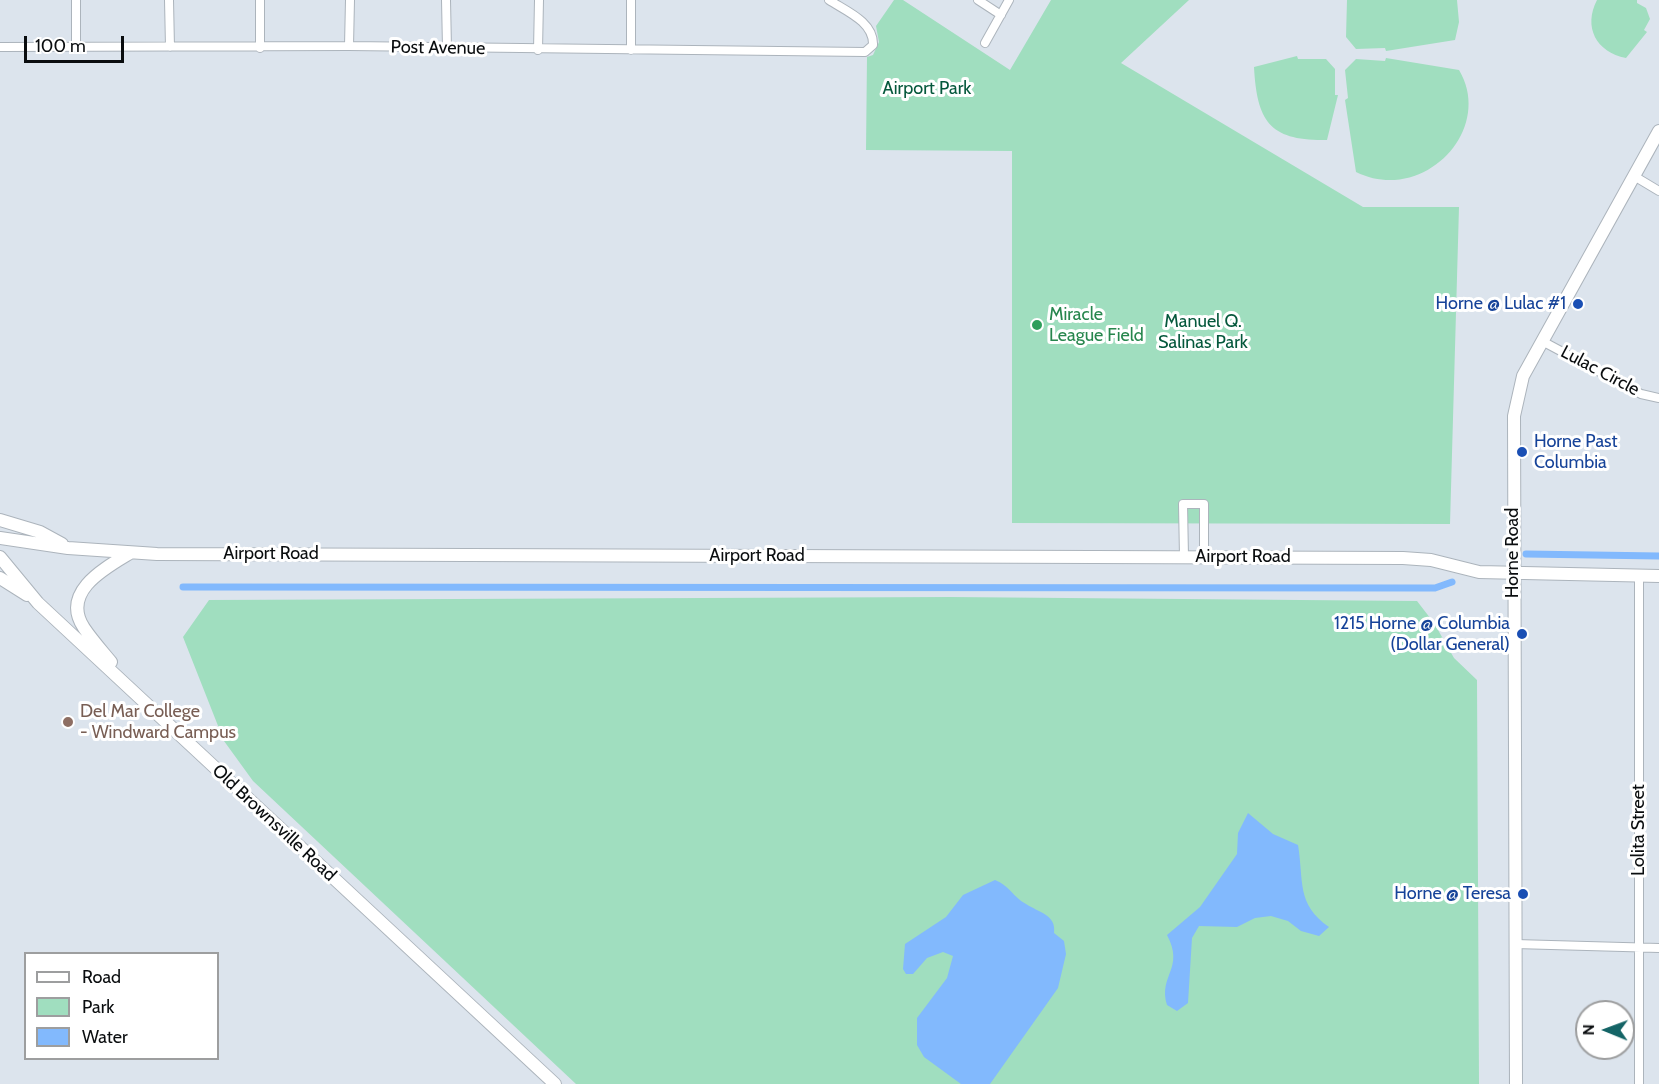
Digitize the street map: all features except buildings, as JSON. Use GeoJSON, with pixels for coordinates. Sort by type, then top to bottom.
{"type":"FeatureCollection","features":[{"type":"Feature","properties":{"kind":"main road","name":"Horne Road"},"geometry":{"type":"LineString","coordinates":[[1516,1084],[1512,574],[1514,416],[1523,376],[1659,131]]}},
{"type":"Feature","properties":{"kind":"main road"},"geometry":{"type":"LineString","coordinates":[[0,520],[40,532],[68,548]]}},
{"type":"Feature","properties":{"kind":"main road","name":"Airport Road"},"geometry":{"type":"LineString","coordinates":[[0,538],[68,548],[130,553],[1403,558],[1431,560],[1479,572],[1659,576]]}},
{"type":"Feature","properties":{"kind":"main road"},"geometry":{"type":"LineString","coordinates":[[130,553],[96,573],[87,583],[81,594],[79,611],[82,626],[131,690]]}},
{"type":"Feature","properties":{"kind":"main road","name":"Old Brownsville Road"},"geometry":{"type":"LineString","coordinates":[[0,557],[38,603],[555,1084]]}},
{"type":"Feature","properties":{"kind":"main road"},"geometry":{"type":"LineString","coordinates":[[0,578],[38,603]]}},
{"type":"Feature","properties":{"kind":"street"},"geometry":{"type":"LineString","coordinates":[[75,46],[76,0]]}},
{"type":"Feature","properties":{"kind":"street"},"geometry":{"type":"LineString","coordinates":[[169,0],[170,47]]}},
{"type":"Feature","properties":{"kind":"street"},"geometry":{"type":"LineString","coordinates":[[260,0],[260,48]]}},
{"type":"Feature","properties":{"kind":"street"},"geometry":{"type":"LineString","coordinates":[[349,46],[350,0]]}},
{"type":"Feature","properties":{"kind":"street"},"geometry":{"type":"LineString","coordinates":[[446,0],[447,48]]}},
{"type":"Feature","properties":{"kind":"street"},"geometry":{"type":"LineString","coordinates":[[538,50],[539,0]]}},
{"type":"Feature","properties":{"kind":"street"},"geometry":{"type":"LineString","coordinates":[[631,0],[631,50]]}},
{"type":"Feature","properties":{"kind":"street","name":"Post Avenue"},"geometry":{"type":"LineString","coordinates":[[0,47],[349,46],[857,54],[866,52],[873,45],[873,36],[868,26],[829,0]]}},
{"type":"Feature","properties":{"kind":"street"},"geometry":{"type":"LineString","coordinates":[[978,0],[1001,15]]}},
{"type":"Feature","properties":{"kind":"street"},"geometry":{"type":"LineString","coordinates":[[985,43],[1009,0]]}},
{"type":"Feature","properties":{"kind":"street"},"geometry":{"type":"LineString","coordinates":[[1634,176],[1659,190]]}},
{"type":"Feature","properties":{"kind":"street","name":"Lulac Circle"},"geometry":{"type":"LineString","coordinates":[[1542,341],[1641,394],[1659,398]]}},
{"type":"Feature","properties":{"kind":"street"},"geometry":{"type":"LineString","coordinates":[[1184,557],[1184,504],[1204,504],[1204,557]]}},
{"type":"Feature","properties":{"kind":"street","name":"Lolita Street"},"geometry":{"type":"LineString","coordinates":[[1639,576],[1639,1084]]}},
{"type":"Feature","properties":{"kind":"street"},"geometry":{"type":"LineString","coordinates":[[1515,944],[1659,948]]}},
{"type":"Feature","properties":{"kind":"green space","name":"Manuel Q. Salinas Park"},"geometry":{"type":"Polygon","coordinates":[[[894,0],[903,0],[1010,70],[1051,0],[1189,0],[1121,63],[1363,207],[1459,207],[1450,524],[1012,523],[1012,151],[866,150],[867,57],[873,55],[879,42],[876,26],[894,0]]]}},
{"type":"Feature","properties":{"kind":"green space"},"geometry":{"type":"Polygon","coordinates":[[[1347,0],[1457,0],[1459,22],[1455,40],[1386,51],[1385,48],[1356,49],[1346,37],[1347,0]]]}},
{"type":"Feature","properties":{"kind":"green space"},"geometry":{"type":"Polygon","coordinates":[[[1597,0],[1637,0],[1637,3],[1646,8],[1650,19],[1644,30],[1647,32],[1626,58],[1607,50],[1595,37],[1591,20],[1597,0]]]}},
{"type":"Feature","properties":{"kind":"green space"},"geometry":{"type":"Polygon","coordinates":[[[1297,56],[1298,59],[1326,59],[1335,69],[1335,95],[1338,95],[1327,140],[1292,137],[1280,132],[1263,115],[1254,67],[1297,56]]]}},
{"type":"Feature","properties":{"kind":"green space"},"geometry":{"type":"Polygon","coordinates":[[[1386,58],[1459,70],[1468,93],[1468,116],[1460,137],[1446,156],[1428,170],[1405,178],[1381,180],[1356,172],[1345,100],[1348,98],[1345,70],[1356,59],[1385,61],[1386,58]]]}},
{"type":"Feature","properties":{"kind":"green space"},"geometry":{"type":"Polygon","coordinates":[[[950,597],[1417,601],[1434,623],[1454,658],[1477,680],[1479,1084],[576,1084],[253,781],[224,741],[183,637],[209,600],[950,597]]]}},
{"type":"Feature","properties":{"kind":"water"},"geometry":{"type":"Polygon","coordinates":[[[1248,813],[1273,834],[1298,845],[1306,900],[1311,910],[1329,927],[1319,936],[1301,931],[1288,921],[1271,916],[1255,918],[1237,927],[1199,926],[1192,938],[1188,1003],[1177,1011],[1167,1005],[1165,995],[1173,964],[1172,947],[1167,935],[1200,907],[1237,854],[1238,833],[1248,813]]]}},
{"type":"Feature","properties":{"kind":"water"},"geometry":{"type":"Polygon","coordinates":[[[995,880],[1022,901],[1050,918],[1053,922],[1054,933],[1064,941],[1066,954],[1058,988],[990,1084],[961,1084],[924,1057],[917,1045],[917,1018],[947,978],[953,956],[943,952],[927,958],[913,974],[906,974],[903,969],[905,944],[946,917],[963,895],[995,880]]]}},
{"type":"Feature","properties":{"kind":"waterway"},"geometry":{"type":"LineString","coordinates":[[1526,554],[1659,556]]}},
{"type":"Feature","properties":{"kind":"waterway"},"geometry":{"type":"LineString","coordinates":[[183,587],[1435,588],[1452,582]]}},
{"type":"Feature","properties":{"kind":"place","name":"Horne @ Lulac #1"},"geometry":{"type":"Point","coordinates":[1578,304]}},
{"type":"Feature","properties":{"kind":"place","name":"Miracle League Field"},"geometry":{"type":"Point","coordinates":[1037,325]}},
{"type":"Feature","properties":{"kind":"place","name":"Horne Past Columbia"},"geometry":{"type":"Point","coordinates":[1522,452]}},
{"type":"Feature","properties":{"kind":"place","name":"1215 Horne @ Columbia (Dollar General)"},"geometry":{"type":"Point","coordinates":[1522,634]}},
{"type":"Feature","properties":{"kind":"place","name":"Del Mar College - Windward Campus"},"geometry":{"type":"Point","coordinates":[68,722]}},
{"type":"Feature","properties":{"kind":"place","name":"Horne @ Teresa"},"geometry":{"type":"Point","coordinates":[1523,894]}},
{"type":"Feature","properties":{"kind":"park label","name":"Airport Park"},"geometry":{"type":"Point","coordinates":[927,89]}}]}
